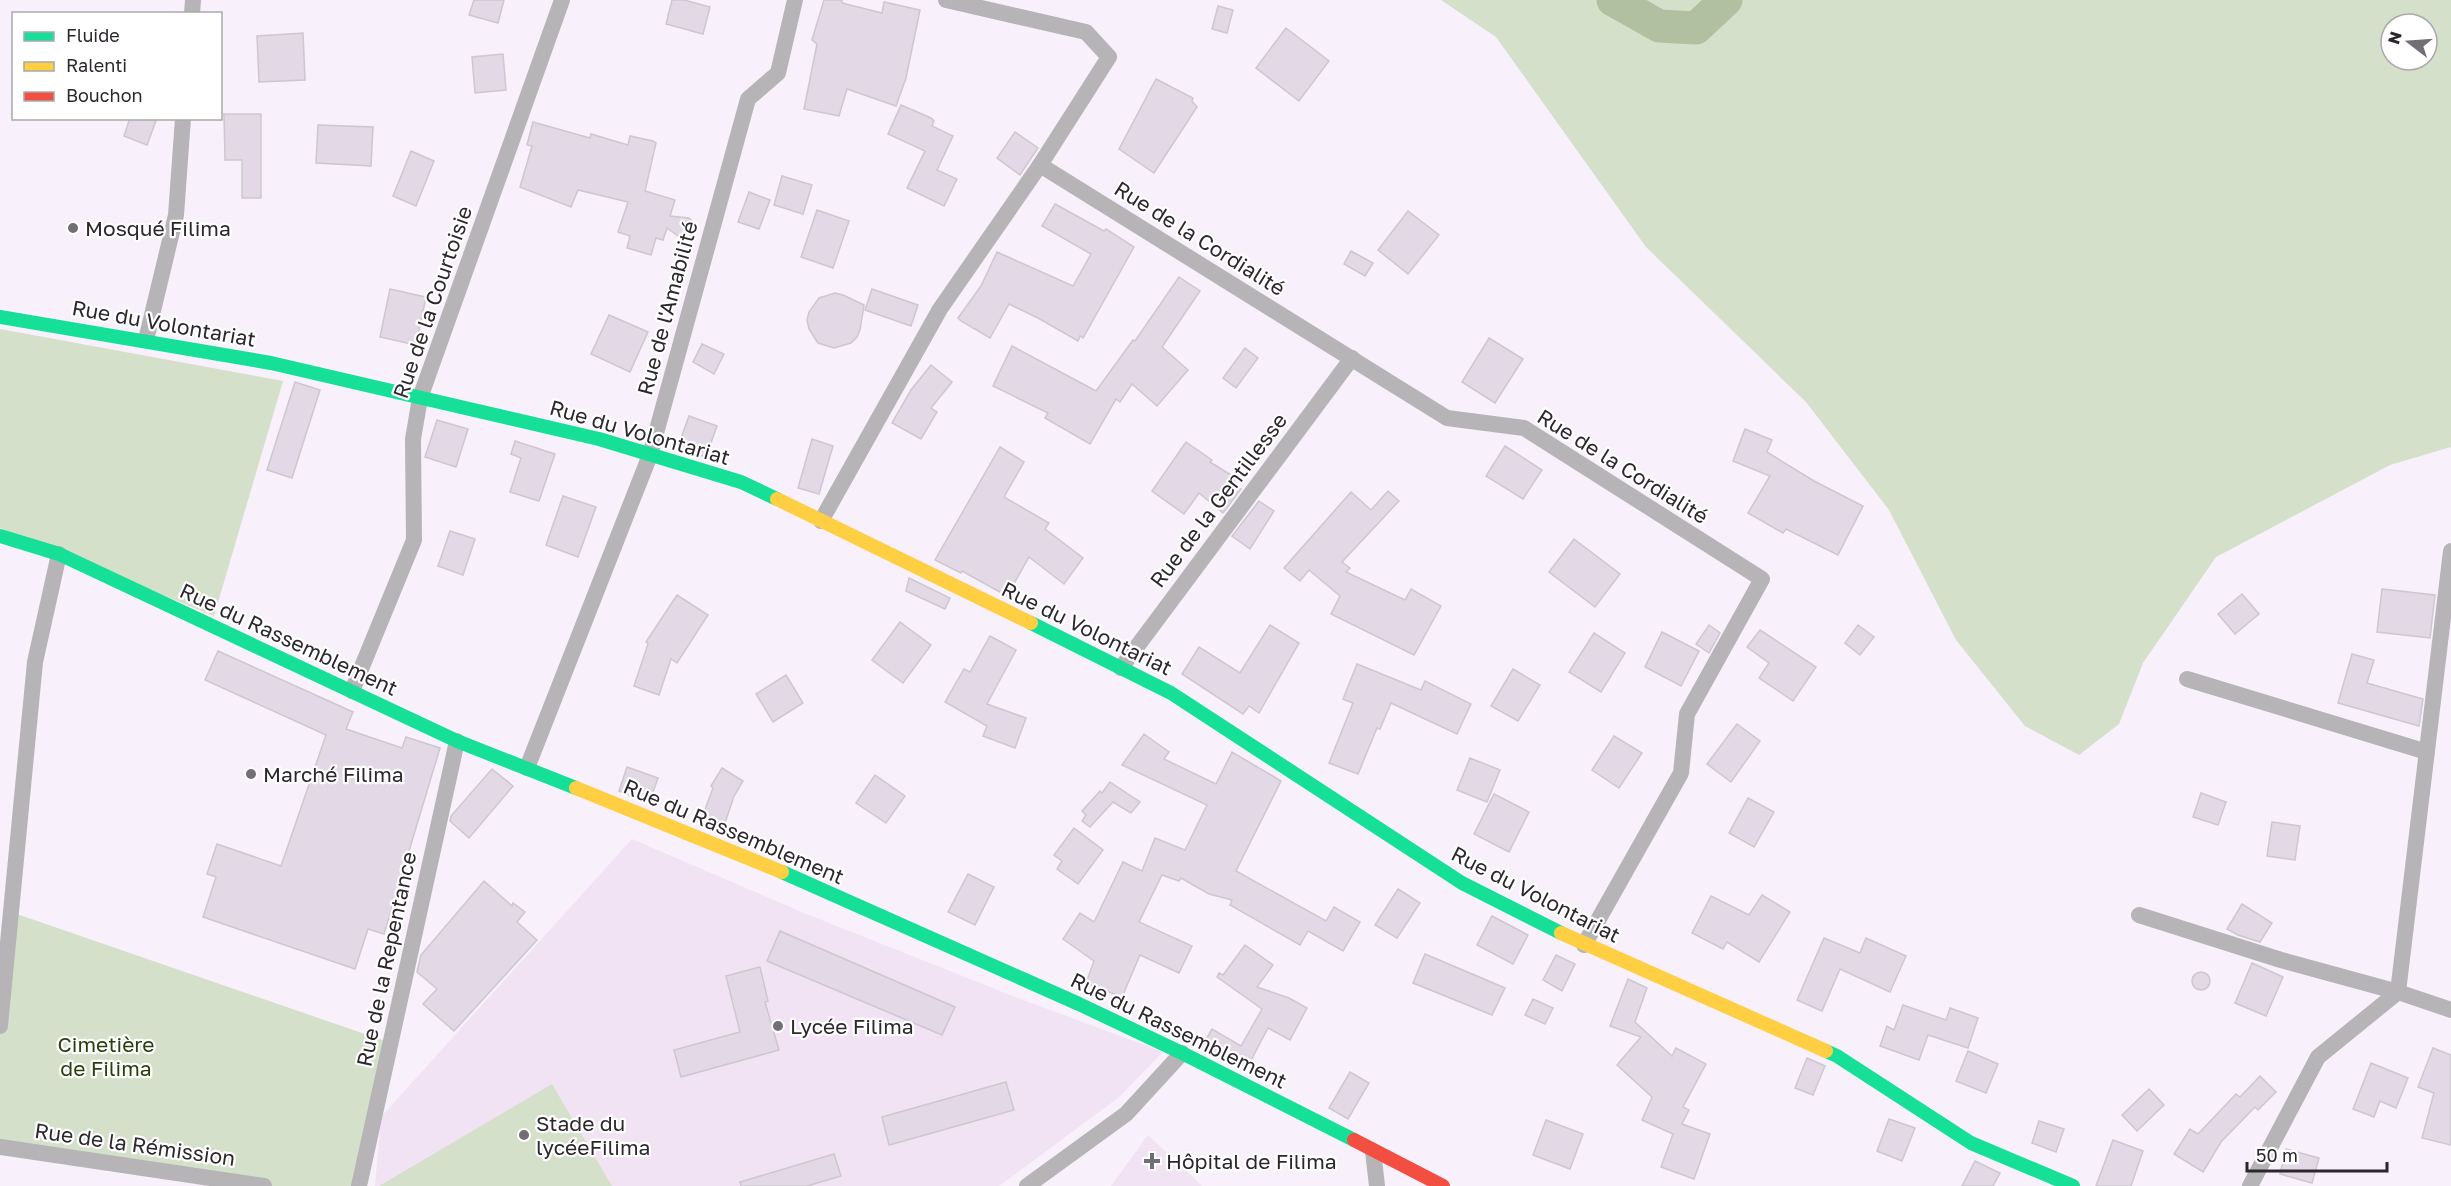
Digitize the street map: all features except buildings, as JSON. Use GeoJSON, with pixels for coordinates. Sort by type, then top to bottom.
{"type":"FeatureCollection","features":[{"type":"Feature","properties":{"kind":"street","name":"Rue de la Courtoisie"},"geometry":{"type":"LineString","coordinates":[[352,691],[414,540],[413,439],[420,398],[562,0]]}},
{"type":"Feature","properties":{"kind":"street","name":"Rue de l'Amabilité"},"geometry":{"type":"LineString","coordinates":[[527,768],[650,455],[748,99],[778,73],[795,0]]}},
{"type":"Feature","properties":{"kind":"street"},"geometry":{"type":"LineString","coordinates":[[821,521],[940,309],[1040,165],[1109,57],[1086,32],[946,0]]}},
{"type":"Feature","properties":{"kind":"street"},"geometry":{"type":"LineString","coordinates":[[146,340],[176,215],[183,120]]}},
{"type":"Feature","properties":{"kind":"street","name":"Rue de la Cordialité"},"geometry":{"type":"LineString","coordinates":[[1040,165],[1447,418],[1524,428],[1762,579],[1687,714],[1681,773],[1584,945]]}},
{"type":"Feature","properties":{"kind":"street","name":"Rue du Volontariat"},"geometry":{"type":"LineString","coordinates":[[0,317],[271,363],[599,439],[741,483],[1171,693],[1461,883],[1584,945],[1837,1056],[1971,1143],[2073,1186]]}},
{"type":"Feature","properties":{"kind":"street","name":"Rue de la Gentillesse"},"geometry":{"type":"LineString","coordinates":[[1121,668],[1352,358]]}},
{"type":"Feature","properties":{"kind":"street","name":"Rue du Rassemblement"},"geometry":{"type":"LineString","coordinates":[[0,536],[59,554],[457,741],[734,851],[1079,1004],[1182,1053],[1443,1186]]}},
{"type":"Feature","properties":{"kind":"street"},"geometry":{"type":"LineString","coordinates":[[2250,1186],[2318,1057],[2398,992],[2451,551]]}},
{"type":"Feature","properties":{"kind":"street"},"geometry":{"type":"LineString","coordinates":[[0,1026],[35,662],[59,554]]}},
{"type":"Feature","properties":{"kind":"street"},"geometry":{"type":"LineString","coordinates":[[2187,679],[2427,752]]}},
{"type":"Feature","properties":{"kind":"street","name":"Rue de la Repentance"},"geometry":{"type":"LineString","coordinates":[[359,1186],[457,741]]}},
{"type":"Feature","properties":{"kind":"street"},"geometry":{"type":"LineString","coordinates":[[2139,915],[2451,1010]]}},
{"type":"Feature","properties":{"kind":"street"},"geometry":{"type":"LineString","coordinates":[[1027,1186],[1125,1114],[1182,1053]]}},
{"type":"Feature","properties":{"kind":"street","name":"Rue de la Rémission"},"geometry":{"type":"LineString","coordinates":[[0,1147],[264,1186]]}},
{"type":"Feature","properties":{"kind":"street"},"geometry":{"type":"LineString","coordinates":[[1373,1150],[1377,1186]]}},
{"type":"Feature","properties":{"kind":"shaded area","name":"Lycée Filima"},"geometry":{"type":"Polygon","coordinates":[[[632,839],[804,913],[1010,995],[1163,1052],[1118,1098],[999,1186],[375,1186],[381,1117],[632,839]]]}},
{"type":"Feature","properties":{"kind":"shaded area","name":"Hôpital de Filima"},"geometry":{"type":"Polygon","coordinates":[[[1148,1135],[1202,1186],[1111,1186],[1148,1135]]]}},
{"type":"Feature","properties":{"kind":"green space"},"geometry":{"type":"Polygon","coordinates":[[[1441,0],[2451,0],[2451,447],[2390,465],[2216,557],[2143,663],[2119,724],[2079,755],[2025,726],[1956,640],[1889,510],[1806,402],[1646,247],[1496,37],[1441,0]]]}},
{"type":"Feature","properties":{"kind":"green space"},"geometry":{"type":"Polygon","coordinates":[[[0,329],[283,381],[214,616],[0,528],[0,329]]]}},
{"type":"Feature","properties":{"kind":"green space","name":"Cimetière de Filima"},"geometry":{"type":"Polygon","coordinates":[[[11,912],[391,1043],[359,1186],[264,1186],[0,1147],[0,1018],[11,912]]]}},
{"type":"Feature","properties":{"kind":"green space","name":"Stade du lycéeFilima"},"geometry":{"type":"Polygon","coordinates":[[[552,1084],[612,1186],[379,1186],[552,1084]]]}},
{"type":"Feature","properties":{"kind":"waterway"},"geometry":{"type":"LineString","coordinates":[[1613,0],[1659,26],[1696,28],[1726,0]]}},
{"type":"Feature","properties":{"kind":"traffic: fast"},"geometry":{"type":"LineString","coordinates":[[0,317],[271,363],[599,439],[741,482],[777,499]]}},
{"type":"Feature","properties":{"kind":"traffic: fast"},"geometry":{"type":"LineString","coordinates":[[0,536],[59,554],[457,741],[576,788]]}},
{"type":"Feature","properties":{"kind":"traffic: fast"},"geometry":{"type":"LineString","coordinates":[[1031,623],[1171,693],[1462,883],[1561,933]]}},
{"type":"Feature","properties":{"kind":"traffic: fast"},"geometry":{"type":"LineString","coordinates":[[782,872],[1079,1004],[1354,1140]]}},
{"type":"Feature","properties":{"kind":"traffic: fast"},"geometry":{"type":"LineString","coordinates":[[1826,1051],[1971,1143],[2073,1186]]}},
{"type":"Feature","properties":{"kind":"traffic: slow"},"geometry":{"type":"LineString","coordinates":[[777,499],[1031,623]]}},
{"type":"Feature","properties":{"kind":"traffic: slow"},"geometry":{"type":"LineString","coordinates":[[576,788],[782,872]]}},
{"type":"Feature","properties":{"kind":"traffic: slow"},"geometry":{"type":"LineString","coordinates":[[1561,933],[1826,1051]]}},
{"type":"Feature","properties":{"kind":"traffic: jam"},"geometry":{"type":"LineString","coordinates":[[1354,1140],[1443,1186]]}},
{"type":"Feature","properties":{"kind":"place","name":"Mosqué Filima"},"geometry":{"type":"Point","coordinates":[73,228]}},
{"type":"Feature","properties":{"kind":"place","name":"Marché Filima"},"geometry":{"type":"Point","coordinates":[251,774]}},
{"type":"Feature","properties":{"kind":"place","name":"Lycée Filima"},"geometry":{"type":"Point","coordinates":[778,1026]}},
{"type":"Feature","properties":{"kind":"place","name":"Stade du lycéeFilima"},"geometry":{"type":"Point","coordinates":[524,1135]}},
{"type":"Feature","properties":{"kind":"place","name":"Hôpital de Filima"},"geometry":{"type":"Point","coordinates":[1152,1161]}}]}
